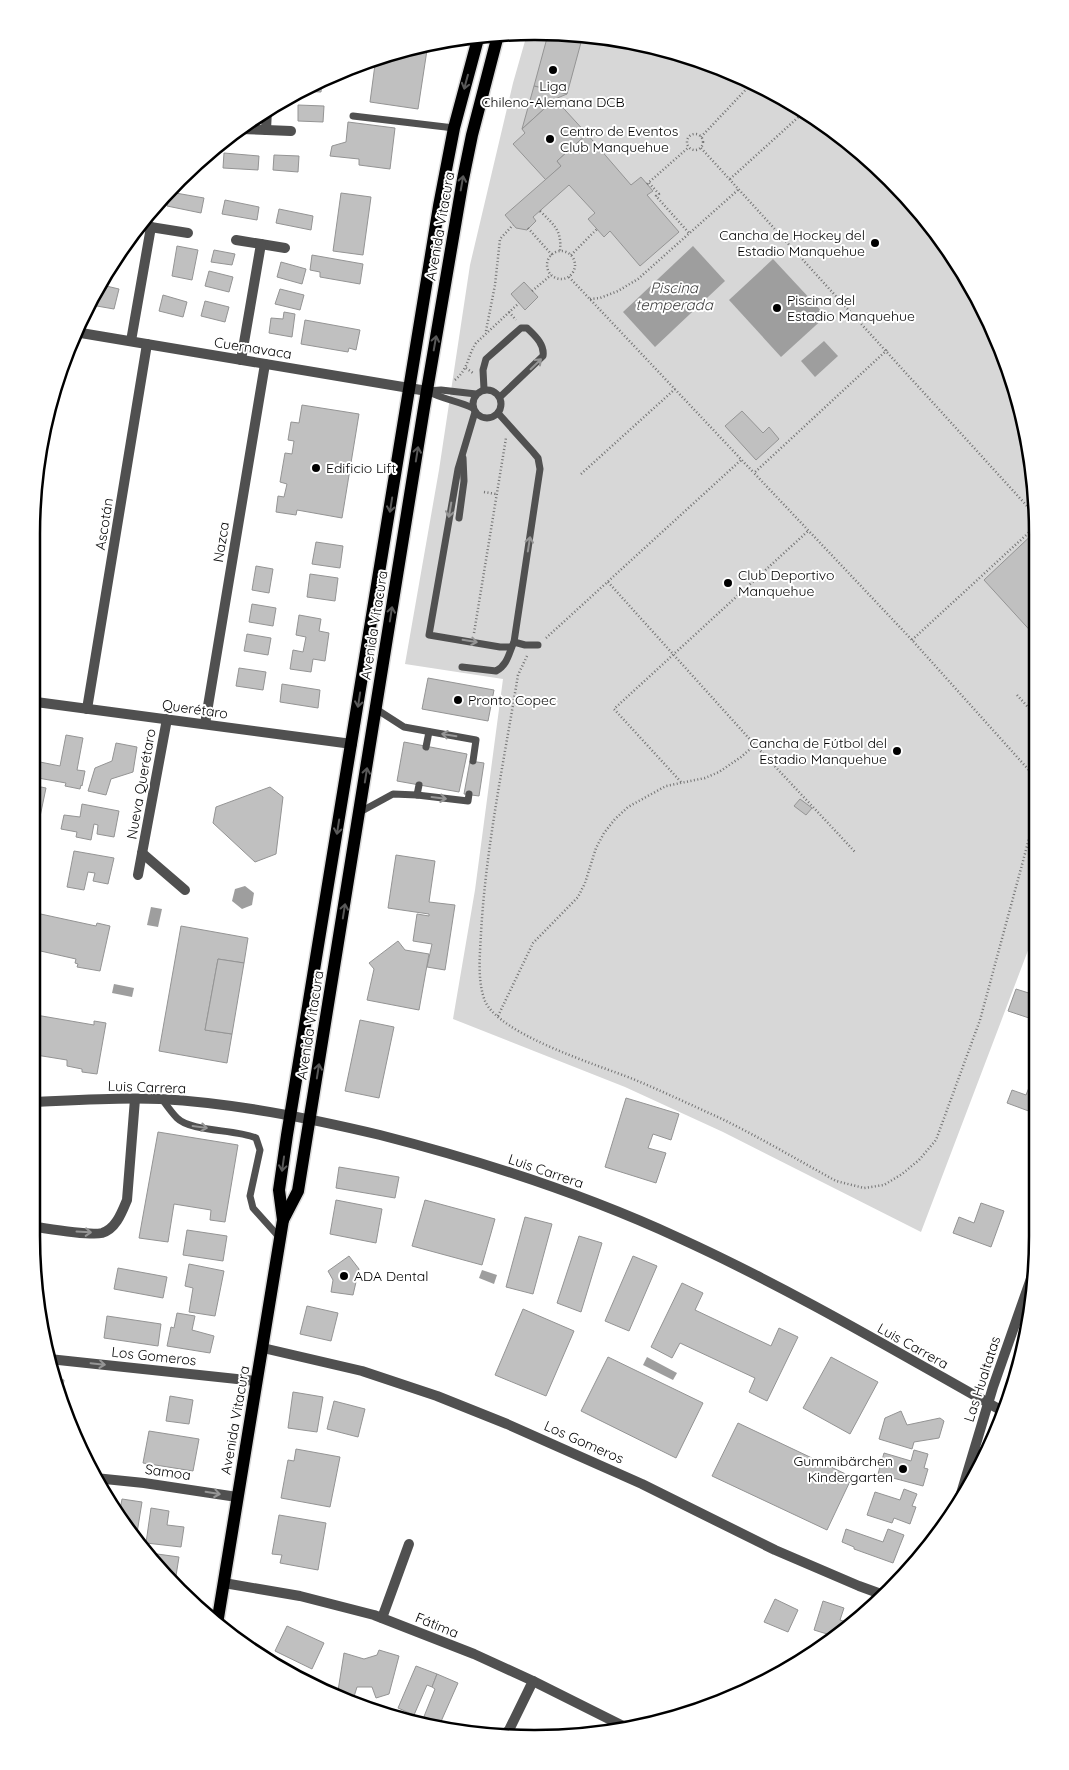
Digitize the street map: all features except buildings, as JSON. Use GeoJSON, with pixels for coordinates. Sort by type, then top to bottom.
{"type":"FeatureCollection","features":[{"type":"Feature","properties":{"kind":"main road","name":"Avenida Vitacura"},"geometry":{"type":"LineString","coordinates":[[283,1220],[298,1191],[426,391],[466,161],[496,42]]}},
{"type":"Feature","properties":{"kind":"main road","name":"Avenida Vitacura"},"geometry":{"type":"LineString","coordinates":[[218,1616],[283,1220],[279,1190],[442,186],[454,128],[477,43]]}},
{"type":"Feature","properties":{"kind":"street"},"geometry":{"type":"LineString","coordinates":[[266,130],[267,119]]}},
{"type":"Feature","properties":{"kind":"street"},"geometry":{"type":"LineString","coordinates":[[251,129],[291,131]]}},
{"type":"Feature","properties":{"kind":"street"},"geometry":{"type":"LineString","coordinates":[[147,226],[188,233]]}},
{"type":"Feature","properties":{"kind":"street"},"geometry":{"type":"LineString","coordinates":[[130,341],[151,227]]}},
{"type":"Feature","properties":{"kind":"street"},"geometry":{"type":"LineString","coordinates":[[236,240],[285,248]]}},
{"type":"Feature","properties":{"kind":"street"},"geometry":{"type":"LineString","coordinates":[[241,360],[261,244]]}},
{"type":"Feature","properties":{"kind":"street","name":"Cuernavaca"},"geometry":{"type":"LineString","coordinates":[[83,333],[426,391]]}},
{"type":"Feature","properties":{"kind":"street","name":"Ascotán"},"geometry":{"type":"LineString","coordinates":[[87,708],[147,344]]}},
{"type":"Feature","properties":{"kind":"street","name":"Nazca"},"geometry":{"type":"LineString","coordinates":[[205,724],[264,364]]}},
{"type":"Feature","properties":{"kind":"street","name":"Querétaro"},"geometry":{"type":"LineString","coordinates":[[40,702],[352,744]]}},
{"type":"Feature","properties":{"kind":"street","name":"Nueva Querétaro"},"geometry":{"type":"LineString","coordinates":[[138,875],[167,719]]}},
{"type":"Feature","properties":{"kind":"street","name":"Nueva Querétaro"},"geometry":{"type":"LineString","coordinates":[[142,853],[185,890]]}},
{"type":"Feature","properties":{"kind":"street"},"geometry":{"type":"LineString","coordinates":[[40,1228],[102,1233],[113,1226],[121,1215],[127,1200],[135,1099]]}},
{"type":"Feature","properties":{"kind":"street","name":"Luis Carrera"},"geometry":{"type":"LineString","coordinates":[[40,1102],[135,1099],[227,1106],[310,1119],[474,1160],[644,1223],[734,1264],[997,1408]]}},
{"type":"Feature","properties":{"kind":"street","name":"Las Hualtatas"},"geometry":{"type":"LineString","coordinates":[[966,1478],[988,1403],[1026,1295]]}},
{"type":"Feature","properties":{"kind":"street","name":"Los Gomeros"},"geometry":{"type":"LineString","coordinates":[[263,1348],[362,1371],[437,1396],[507,1424],[642,1484],[775,1550],[876,1592]]}},
{"type":"Feature","properties":{"kind":"street","name":"Los Gomeros"},"geometry":{"type":"LineString","coordinates":[[56,1360],[256,1382]]}},
{"type":"Feature","properties":{"kind":"street","name":"Samoa"},"geometry":{"type":"LineString","coordinates":[[104,1479],[238,1497]]}},
{"type":"Feature","properties":{"kind":"street"},"geometry":{"type":"LineString","coordinates":[[382,1618],[409,1544]]}},
{"type":"Feature","properties":{"kind":"street","name":"Fátima"},"geometry":{"type":"LineString","coordinates":[[224,1583],[300,1596],[382,1618],[474,1654],[616,1723]]}},
{"type":"Feature","properties":{"kind":"street"},"geometry":{"type":"LineString","coordinates":[[509,1729],[533,1681]]}},
{"type":"Feature","properties":{"kind":"lane"},"geometry":{"type":"LineString","coordinates":[[353,116],[454,128]]}},
{"type":"Feature","properties":{"kind":"lane"},"geometry":{"type":"LineString","coordinates":[[484,390],[483,370],[487,357],[520,328],[527,328],[541,344],[544,352],[543,356],[500,397]]}},
{"type":"Feature","properties":{"kind":"lane"},"geometry":{"type":"LineString","coordinates":[[442,390],[476,394],[484,390],[494,391],[500,397],[502,407],[493,417],[483,418],[464,403],[440,398],[426,391],[442,390]]}},
{"type":"Feature","properties":{"kind":"lane"},"geometry":{"type":"LineString","coordinates":[[476,394],[474,410],[450,508],[429,635],[472,642],[525,646],[538,645]]}},
{"type":"Feature","properties":{"kind":"lane"},"geometry":{"type":"LineString","coordinates":[[462,667],[496,671],[504,665],[513,644],[540,464],[533,452],[498,413]]}},
{"type":"Feature","properties":{"kind":"lane"},"geometry":{"type":"LineString","coordinates":[[460,518],[464,481],[463,452]]}},
{"type":"Feature","properties":{"kind":"lane"},"geometry":{"type":"LineString","coordinates":[[376,709],[404,727],[476,740],[473,762]]}},
{"type":"Feature","properties":{"kind":"lane"},"geometry":{"type":"LineString","coordinates":[[426,746],[429,732]]}},
{"type":"Feature","properties":{"kind":"lane"},"geometry":{"type":"LineString","coordinates":[[417,795],[419,785]]}},
{"type":"Feature","properties":{"kind":"lane"},"geometry":{"type":"LineString","coordinates":[[360,812],[393,794],[468,801],[469,794]]}},
{"type":"Feature","properties":{"kind":"lane"},"geometry":{"type":"LineString","coordinates":[[162,1100],[178,1119],[188,1125],[246,1134],[256,1138],[260,1150],[250,1196],[253,1208],[280,1238]]}},
{"type":"Feature","properties":{"kind":"path"},"geometry":{"type":"LineString","coordinates":[[701,137],[748,89]]}},
{"type":"Feature","properties":{"kind":"path"},"geometry":{"type":"LineString","coordinates":[[730,179],[799,117]]}},
{"type":"Feature","properties":{"kind":"path"},"geometry":{"type":"LineString","coordinates":[[690,234],[656,196],[658,194],[648,184],[689,146],[688,142],[691,136],[696,134],[701,137],[703,142],[701,148]]}},
{"type":"Feature","properties":{"kind":"path"},"geometry":{"type":"LineString","coordinates":[[689,146],[695,150],[701,148]]}},
{"type":"Feature","properties":{"kind":"path"},"geometry":{"type":"LineString","coordinates":[[701,148],[1028,507]]}},
{"type":"Feature","properties":{"kind":"path"},"geometry":{"type":"LineString","coordinates":[[590,299],[609,295],[628,286],[690,234],[739,189]]}},
{"type":"Feature","properties":{"kind":"path"},"geometry":{"type":"LineString","coordinates":[[540,211],[560,234],[560,251]]}},
{"type":"Feature","properties":{"kind":"path"},"geometry":{"type":"LineString","coordinates":[[486,333],[487,319],[495,285],[500,239],[513,225]]}},
{"type":"Feature","properties":{"kind":"path"},"geometry":{"type":"LineString","coordinates":[[528,228],[552,255]]}},
{"type":"Feature","properties":{"kind":"path"},"geometry":{"type":"LineString","coordinates":[[571,255],[597,229]]}},
{"type":"Feature","properties":{"kind":"path"},"geometry":{"type":"LineString","coordinates":[[560,251],[571,255],[575,269],[569,277],[560,279],[551,275],[547,267],[549,258],[560,251]]}},
{"type":"Feature","properties":{"kind":"path"},"geometry":{"type":"LineString","coordinates":[[532,291],[551,275]]}},
{"type":"Feature","properties":{"kind":"path"},"geometry":{"type":"LineString","coordinates":[[569,277],[912,640],[1029,770]]}},
{"type":"Feature","properties":{"kind":"path"},"geometry":{"type":"LineString","coordinates":[[429,378],[455,380],[466,368],[472,349],[486,333],[519,303]]}},
{"type":"Feature","properties":{"kind":"path"},"geometry":{"type":"LineString","coordinates":[[754,473],[887,350]]}},
{"type":"Feature","properties":{"kind":"path"},"geometry":{"type":"LineString","coordinates":[[466,368],[484,379]]}},
{"type":"Feature","properties":{"kind":"path"},"geometry":{"type":"LineString","coordinates":[[581,474],[675,389]]}},
{"type":"Feature","properties":{"kind":"path"},"geometry":{"type":"LineString","coordinates":[[472,642],[509,425]]}},
{"type":"Feature","properties":{"kind":"path"},"geometry":{"type":"LineString","coordinates":[[742,460],[538,645],[524,660],[518,675],[492,826],[483,899],[480,954],[482,987],[486,1003],[498,1016],[521,1032],[559,1051],[635,1080],[721,1119],[836,1181],[864,1188],[884,1185],[920,1160],[936,1140],[980,1020],[1029,837]]}},
{"type":"Feature","properties":{"kind":"path"},"geometry":{"type":"LineString","coordinates":[[484,492],[496,494]]}},
{"type":"Feature","properties":{"kind":"path"},"geometry":{"type":"LineString","coordinates":[[681,782],[614,709],[808,531]]}},
{"type":"Feature","properties":{"kind":"path"},"geometry":{"type":"LineString","coordinates":[[912,640],[1029,532]]}},
{"type":"Feature","properties":{"kind":"path"},"geometry":{"type":"LineString","coordinates":[[608,582],[755,745],[856,853]]}},
{"type":"Feature","properties":{"kind":"path"},"geometry":{"type":"LineString","coordinates":[[1017,695],[1029,708]]}},
{"type":"Feature","properties":{"kind":"path"},"geometry":{"type":"LineString","coordinates":[[498,1016],[534,943],[578,897],[604,833],[615,819],[628,807],[666,786],[705,778],[719,772],[755,745]]}},
{"type":"Feature","properties":{"kind":"shaded area","name":"Club Deportivo Manquehue"},"geometry":{"type":"Polygon","coordinates":[[[525,40],[567,41],[631,50],[693,66],[753,91],[782,106],[836,142],[861,163],[906,208],[927,233],[963,287],[978,316],[1003,376],[1019,438],[1028,502],[1029,948],[921,1232],[723,1132],[625,1087],[453,1019],[475,890],[503,679],[405,664],[439,470],[470,265],[513,83],[525,40]]]}},
{"type":"Feature","properties":{"kind":"water","name":"Piscina temperada"},"geometry":{"type":"Polygon","coordinates":[[[693,246],[725,281],[655,347],[623,312],[693,246]]]}},
{"type":"Feature","properties":{"kind":"water","name":"Piscina del Estadio Manquehue"},"geometry":{"type":"Polygon","coordinates":[[[773,259],[826,316],[781,357],[729,300],[773,259]]]}},
{"type":"Feature","properties":{"kind":"water"},"geometry":{"type":"Polygon","coordinates":[[[824,341],[838,356],[815,377],[801,361],[824,341]]]}},
{"type":"Feature","properties":{"kind":"water"},"geometry":{"type":"Polygon","coordinates":[[[245,886],[254,893],[252,905],[242,909],[232,901],[235,889],[245,886]]]}},
{"type":"Feature","properties":{"kind":"water"},"geometry":{"type":"Polygon","coordinates":[[[151,907],[162,909],[158,927],[147,925],[151,907]]]}},
{"type":"Feature","properties":{"kind":"water"},"geometry":{"type":"Polygon","coordinates":[[[114,984],[134,988],[132,997],[112,993],[114,984]]]}},
{"type":"Feature","properties":{"kind":"water"},"geometry":{"type":"Polygon","coordinates":[[[482,1270],[497,1275],[494,1284],[479,1278],[482,1270]]]}},
{"type":"Feature","properties":{"kind":"water"},"geometry":{"type":"Polygon","coordinates":[[[647,1357],[677,1373],[673,1380],[643,1365],[647,1357]]]}},
{"type":"Feature","properties":{"kind":"place","name":"Liga Chileno-Alemana DCB"},"geometry":{"type":"Point","coordinates":[553,70]}},
{"type":"Feature","properties":{"kind":"place","name":"Centro de Eventos Club Manquehue"},"geometry":{"type":"Point","coordinates":[550,139]}},
{"type":"Feature","properties":{"kind":"place","name":"Cancha de Hockey del Estadio Manquehue"},"geometry":{"type":"Point","coordinates":[875,243]}},
{"type":"Feature","properties":{"kind":"place","name":"Piscina del Estadio Manquehue"},"geometry":{"type":"Point","coordinates":[777,308]}},
{"type":"Feature","properties":{"kind":"place","name":"Edificio Lift"},"geometry":{"type":"Point","coordinates":[316,468]}},
{"type":"Feature","properties":{"kind":"place","name":"Club Deportivo Manquehue"},"geometry":{"type":"Point","coordinates":[728,583]}},
{"type":"Feature","properties":{"kind":"place","name":"Pronto Copec"},"geometry":{"type":"Point","coordinates":[458,700]}},
{"type":"Feature","properties":{"kind":"place","name":"Cancha de Fútbol del Estadio Manquehue"},"geometry":{"type":"Point","coordinates":[897,751]}},
{"type":"Feature","properties":{"kind":"place","name":"ADA Dental"},"geometry":{"type":"Point","coordinates":[344,1276]}},
{"type":"Feature","properties":{"kind":"place","name":"Gummibärchen Kindergarten"},"geometry":{"type":"Point","coordinates":[903,1469]}}]}
